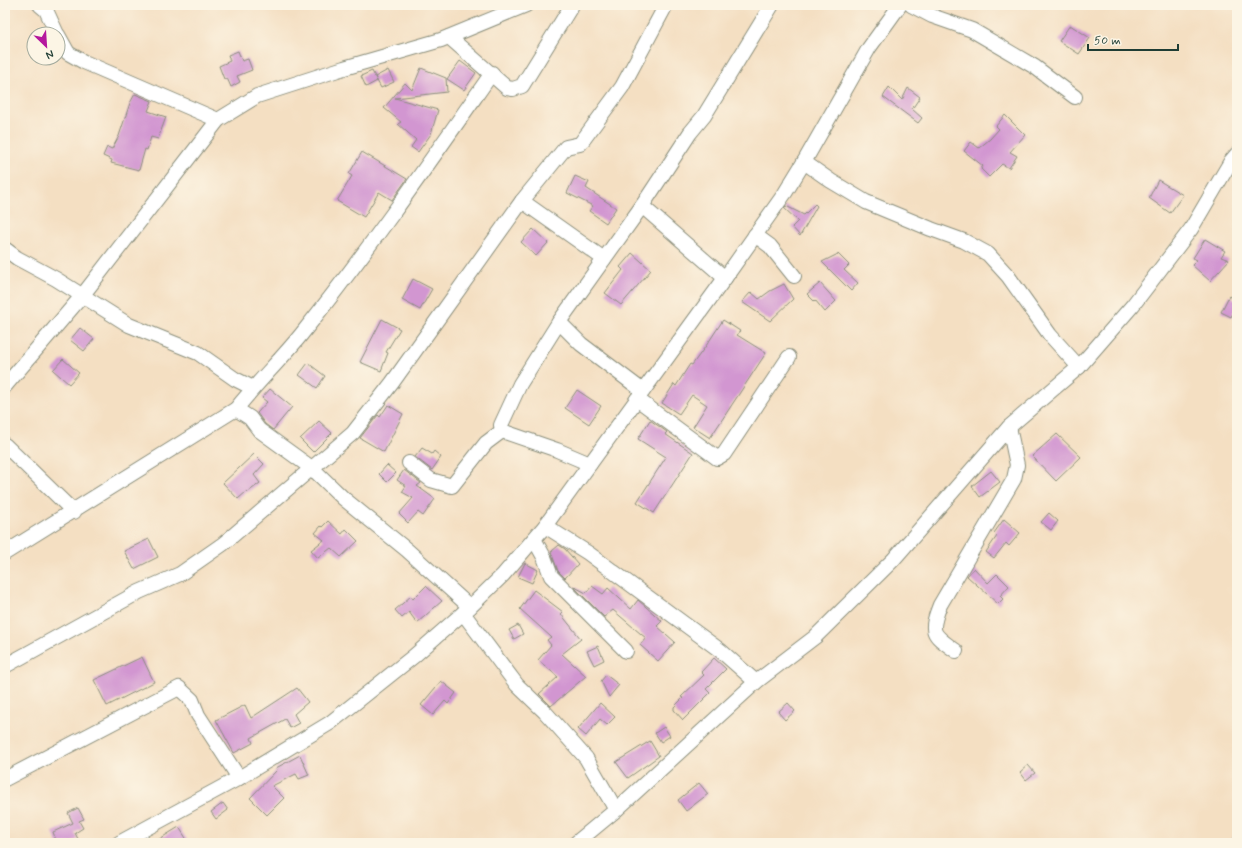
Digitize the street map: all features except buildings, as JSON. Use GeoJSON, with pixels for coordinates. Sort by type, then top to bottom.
{"type":"FeatureCollection","features":[{"type":"Feature","properties":{"kind":"street"},"geometry":{"type":"LineString","coordinates":[[40,5],[46,10],[54,26]]}},
{"type":"Feature","properties":{"kind":"street"},"geometry":{"type":"LineString","coordinates":[[5,386],[82,296],[218,120],[257,96],[344,68],[449,37],[526,5]]}},
{"type":"Feature","properties":{"kind":"street"},"geometry":{"type":"LineString","coordinates":[[449,37],[492,73],[507,88],[513,89],[522,86],[572,5]]}},
{"type":"Feature","properties":{"kind":"street"},"geometry":{"type":"LineString","coordinates":[[5,666],[139,592],[180,574],[223,544],[353,433],[387,389],[522,201],[566,147],[580,144],[622,87],[666,5]]}},
{"type":"Feature","properties":{"kind":"street"},"geometry":{"type":"LineString","coordinates":[[502,431],[501,425],[520,384],[559,322],[642,206],[690,133],[704,116],[772,5]]}},
{"type":"Feature","properties":{"kind":"street"},"geometry":{"type":"LineString","coordinates":[[118,843],[239,778],[330,723],[414,656],[467,610],[503,575],[545,526],[755,235],[804,162],[869,48],[900,5]]}},
{"type":"Feature","properties":{"kind":"street"},"geometry":{"type":"LineString","coordinates":[[911,5],[932,16],[972,30],[1035,67],[1075,97]]}},
{"type":"Feature","properties":{"kind":"street"},"geometry":{"type":"LineString","coordinates":[[66,49],[68,53],[84,62],[218,120]]}},
{"type":"Feature","properties":{"kind":"street"},"geometry":{"type":"LineString","coordinates":[[5,553],[74,512],[236,408],[303,332],[394,213],[492,73]]}},
{"type":"Feature","properties":{"kind":"street"},"geometry":{"type":"LineString","coordinates":[[576,843],[616,810],[756,682],[815,637],[893,560],[1009,427],[1079,367],[1133,305],[1191,229],[1231,160],[1237,154]]}},
{"type":"Feature","properties":{"kind":"street"},"geometry":{"type":"LineString","coordinates":[[804,162],[830,181],[866,202],[964,241],[988,254],[1008,276],[1050,335],[1079,367]]}},
{"type":"Feature","properties":{"kind":"street"},"geometry":{"type":"LineString","coordinates":[[522,201],[604,258]]}},
{"type":"Feature","properties":{"kind":"street"},"geometry":{"type":"LineString","coordinates":[[642,206],[725,278]]}},
{"type":"Feature","properties":{"kind":"street"},"geometry":{"type":"LineString","coordinates":[[755,235],[770,246],[794,276]]}},
{"type":"Feature","properties":{"kind":"street"},"geometry":{"type":"LineString","coordinates":[[5,249],[17,258],[56,279],[129,325],[198,353],[235,379],[253,388]]}},
{"type":"Feature","properties":{"kind":"street"},"geometry":{"type":"LineString","coordinates":[[559,322],[581,344],[640,395],[717,458],[724,454],[789,357]]}},
{"type":"Feature","properties":{"kind":"street"},"geometry":{"type":"LineString","coordinates":[[236,408],[250,418],[259,430],[312,469],[344,498],[407,550],[467,610],[516,685],[545,712],[586,758],[616,810]]}},
{"type":"Feature","properties":{"kind":"street"},"geometry":{"type":"LineString","coordinates":[[956,651],[939,639],[934,632],[933,624],[940,605],[1014,479],[1017,465],[1009,427]]}},
{"type":"Feature","properties":{"kind":"street"},"geometry":{"type":"LineString","coordinates":[[409,463],[431,480],[452,486],[486,443],[502,431]]}},
{"type":"Feature","properties":{"kind":"street"},"geometry":{"type":"LineString","coordinates":[[502,431],[557,450],[590,464]]}},
{"type":"Feature","properties":{"kind":"street"},"geometry":{"type":"LineString","coordinates":[[5,445],[74,512]]}},
{"type":"Feature","properties":{"kind":"street"},"geometry":{"type":"LineString","coordinates":[[545,526],[588,553],[721,650],[756,682]]}},
{"type":"Feature","properties":{"kind":"street"},"geometry":{"type":"LineString","coordinates":[[534,539],[544,557],[551,576],[626,651]]}},
{"type":"Feature","properties":{"kind":"street"},"geometry":{"type":"LineString","coordinates":[[5,779],[179,688],[192,700],[198,715],[239,778]]}},
{"type":"Feature","properties":{"kind":"waterway"},"geometry":{"type":"LineString","coordinates":[[1230,843],[1237,836]]}}]}
